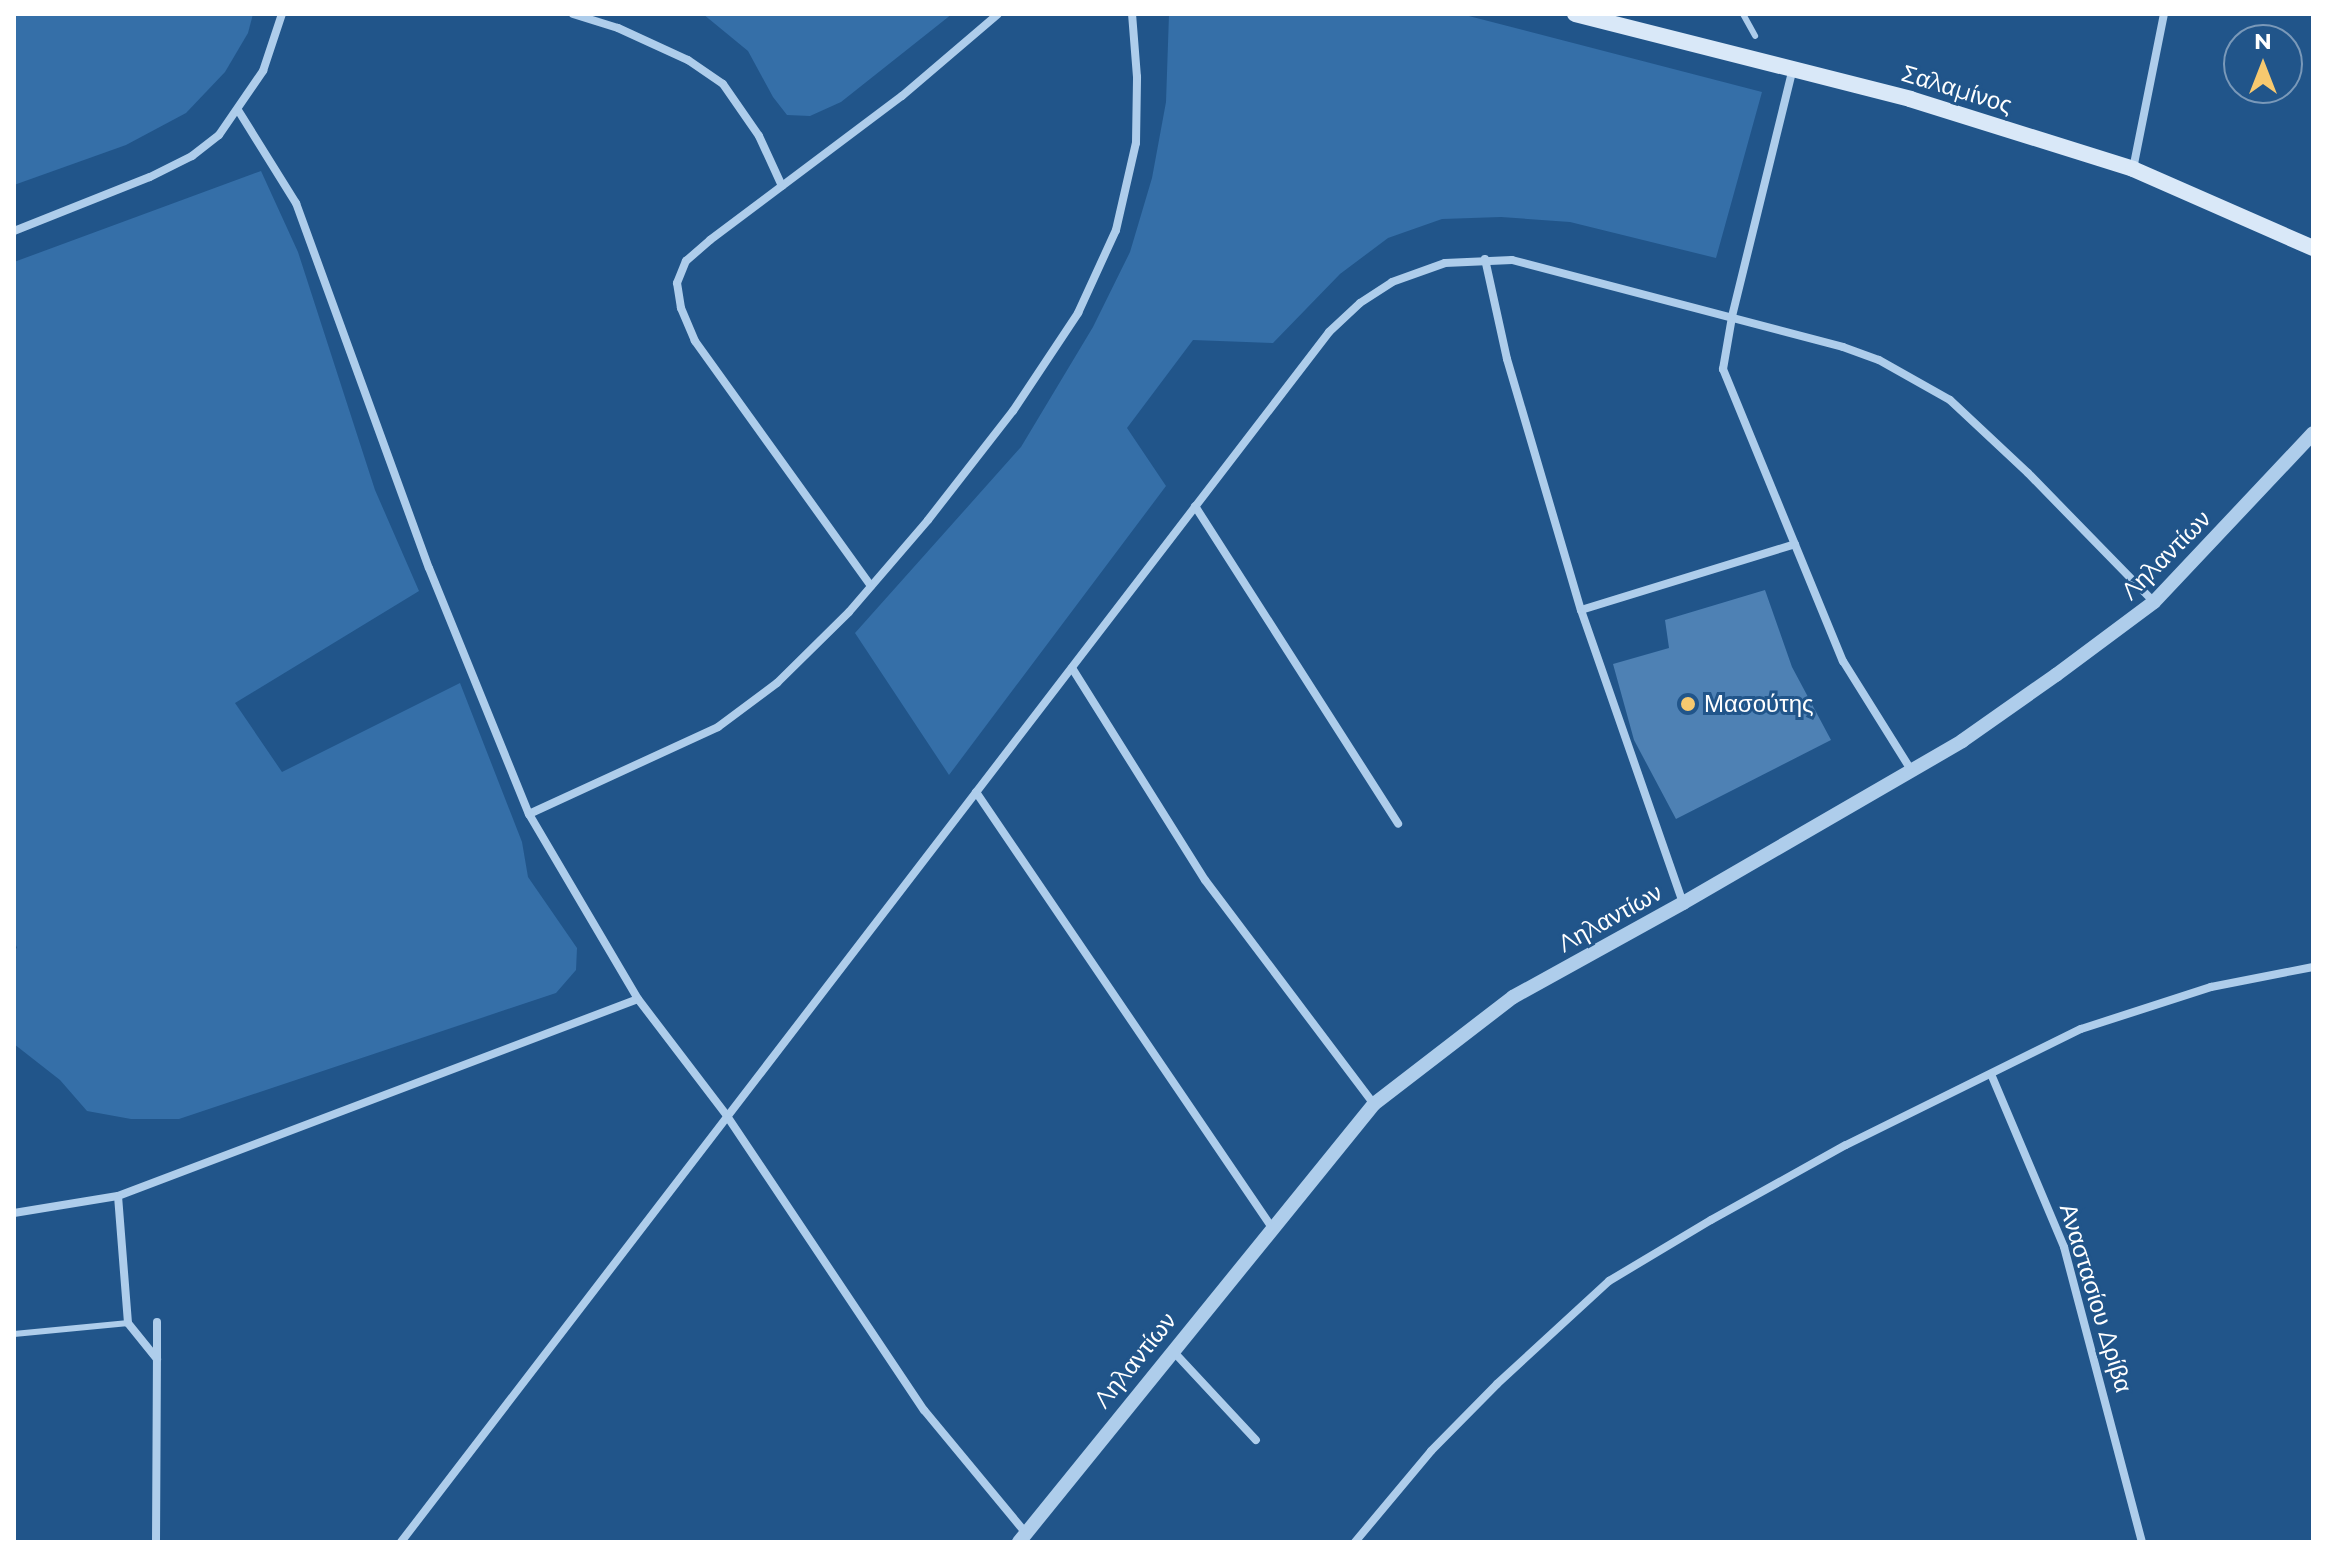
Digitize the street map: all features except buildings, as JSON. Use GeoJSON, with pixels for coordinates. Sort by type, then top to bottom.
{"type":"FeatureCollection","features":[{"type":"Feature","properties":{"kind":"main road","name":"Σαλαμίνος"},"geometry":{"type":"LineString","coordinates":[[1575,14],[1910,99],[2133,169],[2313,248]]}},
{"type":"Feature","properties":{"kind":"street"},"geometry":{"type":"LineString","coordinates":[[14,231],[150,177],[192,156],[219,135],[263,71],[282,14]]}},
{"type":"Feature","properties":{"kind":"street"},"geometry":{"type":"LineString","coordinates":[[573,14],[618,28],[688,60],[723,84],[759,136],[782,186]]}},
{"type":"Feature","properties":{"kind":"street"},"geometry":{"type":"LineString","coordinates":[[871,586],[695,341],[681,308],[677,283],[686,261],[902,96],[998,14]]}},
{"type":"Feature","properties":{"kind":"street"},"geometry":{"type":"LineString","coordinates":[[529,814],[718,727],[777,683],[871,586],[1013,411],[1078,313],[1116,230],[1136,143],[1137,77],[1132,14]]}},
{"type":"Feature","properties":{"kind":"street"},"geometry":{"type":"LineString","coordinates":[[2133,169],[2164,14]]}},
{"type":"Feature","properties":{"kind":"street"},"geometry":{"type":"LineString","coordinates":[[1793,68],[1732,317],[1723,369],[1843,661],[1911,770]]}},
{"type":"Feature","properties":{"kind":"street"},"geometry":{"type":"LineString","coordinates":[[238,110],[296,203],[418,538],[529,814],[638,999],[727,1116],[924,1410],[1022,1537]]}},
{"type":"Feature","properties":{"kind":"street"},"geometry":{"type":"LineString","coordinates":[[1485,259],[1507,359],[1581,610],[1683,903]]}},
{"type":"Feature","properties":{"kind":"street"},"geometry":{"type":"LineString","coordinates":[[401,1542],[1329,332],[1350,311],[1381,289],[1418,271],[1485,259],[1523,262],[1855,351],[1902,371],[1944,396],[2028,473],[2154,602]]}},
{"type":"Feature","properties":{"kind":"street","name":"Ληλαντίων"},"geometry":{"type":"LineString","coordinates":[[1022,1537],[1271,1226],[1374,1104],[1513,997],[1683,903],[1962,741],[2154,602],[2313,433]]}},
{"type":"Feature","properties":{"kind":"street"},"geometry":{"type":"LineString","coordinates":[[1195,506],[1398,824]]}},
{"type":"Feature","properties":{"kind":"street"},"geometry":{"type":"LineString","coordinates":[[1581,610],[1795,544]]}},
{"type":"Feature","properties":{"kind":"street"},"geometry":{"type":"LineString","coordinates":[[1072,668],[1205,880],[1374,1104]]}},
{"type":"Feature","properties":{"kind":"street"},"geometry":{"type":"LineString","coordinates":[[976,792],[1271,1226]]}},
{"type":"Feature","properties":{"kind":"street"},"geometry":{"type":"LineString","coordinates":[[1355,1542],[1431,1451],[1497,1384],[1609,1281],[1846,1145],[2081,1029],[2211,987],[2313,967]]}},
{"type":"Feature","properties":{"kind":"street"},"geometry":{"type":"LineString","coordinates":[[14,1213],[118,1196],[638,999]]}},
{"type":"Feature","properties":{"kind":"street","name":"Αναστασίου Δρίβα"},"geometry":{"type":"LineString","coordinates":[[1991,1074],[2064,1247],[2142,1542]]}},
{"type":"Feature","properties":{"kind":"street"},"geometry":{"type":"LineString","coordinates":[[118,1196],[128,1323],[157,1359]]}},
{"type":"Feature","properties":{"kind":"street"},"geometry":{"type":"LineString","coordinates":[[156,1542],[157,1322]]}},
{"type":"Feature","properties":{"kind":"street"},"geometry":{"type":"LineString","coordinates":[[1172,1350],[1256,1440]]}},
{"type":"Feature","properties":{"kind":"lane"},"geometry":{"type":"LineString","coordinates":[[1743,14],[1755,36]]}},
{"type":"Feature","properties":{"kind":"lane"},"geometry":{"type":"LineString","coordinates":[[15,1336],[128,1323]]}},
{"type":"Feature","properties":{"kind":"shaded area"},"geometry":{"type":"Polygon","coordinates":[[[14,14],[253,14],[248,33],[225,72],[186,113],[126,145],[14,185],[14,14]]]}},
{"type":"Feature","properties":{"kind":"shaded area"},"geometry":{"type":"Polygon","coordinates":[[[703,14],[952,14],[841,102],[810,116],[787,115],[773,97],[748,51],[703,14]]]}},
{"type":"Feature","properties":{"kind":"shaded area"},"geometry":{"type":"Polygon","coordinates":[[[1169,14],[1461,14],[1762,92],[1716,258],[1570,222],[1501,217],[1442,219],[1388,238],[1340,274],[1273,343],[1193,340],[1127,428],[1166,486],[949,775],[855,633],[1021,447],[1093,327],[1130,252],[1152,178],[1166,102],[1169,14]]]}},
{"type":"Feature","properties":{"kind":"shaded area"},"geometry":{"type":"Polygon","coordinates":[[[261,171],[298,252],[375,490],[419,591],[235,703],[282,772],[460,683],[522,842],[528,877],[577,948],[576,970],[556,993],[179,1119],[131,1119],[87,1111],[60,1080],[14,1044],[14,950],[17,948],[14,940],[14,262],[261,171]]]}},
{"type":"Feature","properties":{"kind":"place","name":"Μασούτης"},"geometry":{"type":"Point","coordinates":[1688,704]}}]}
